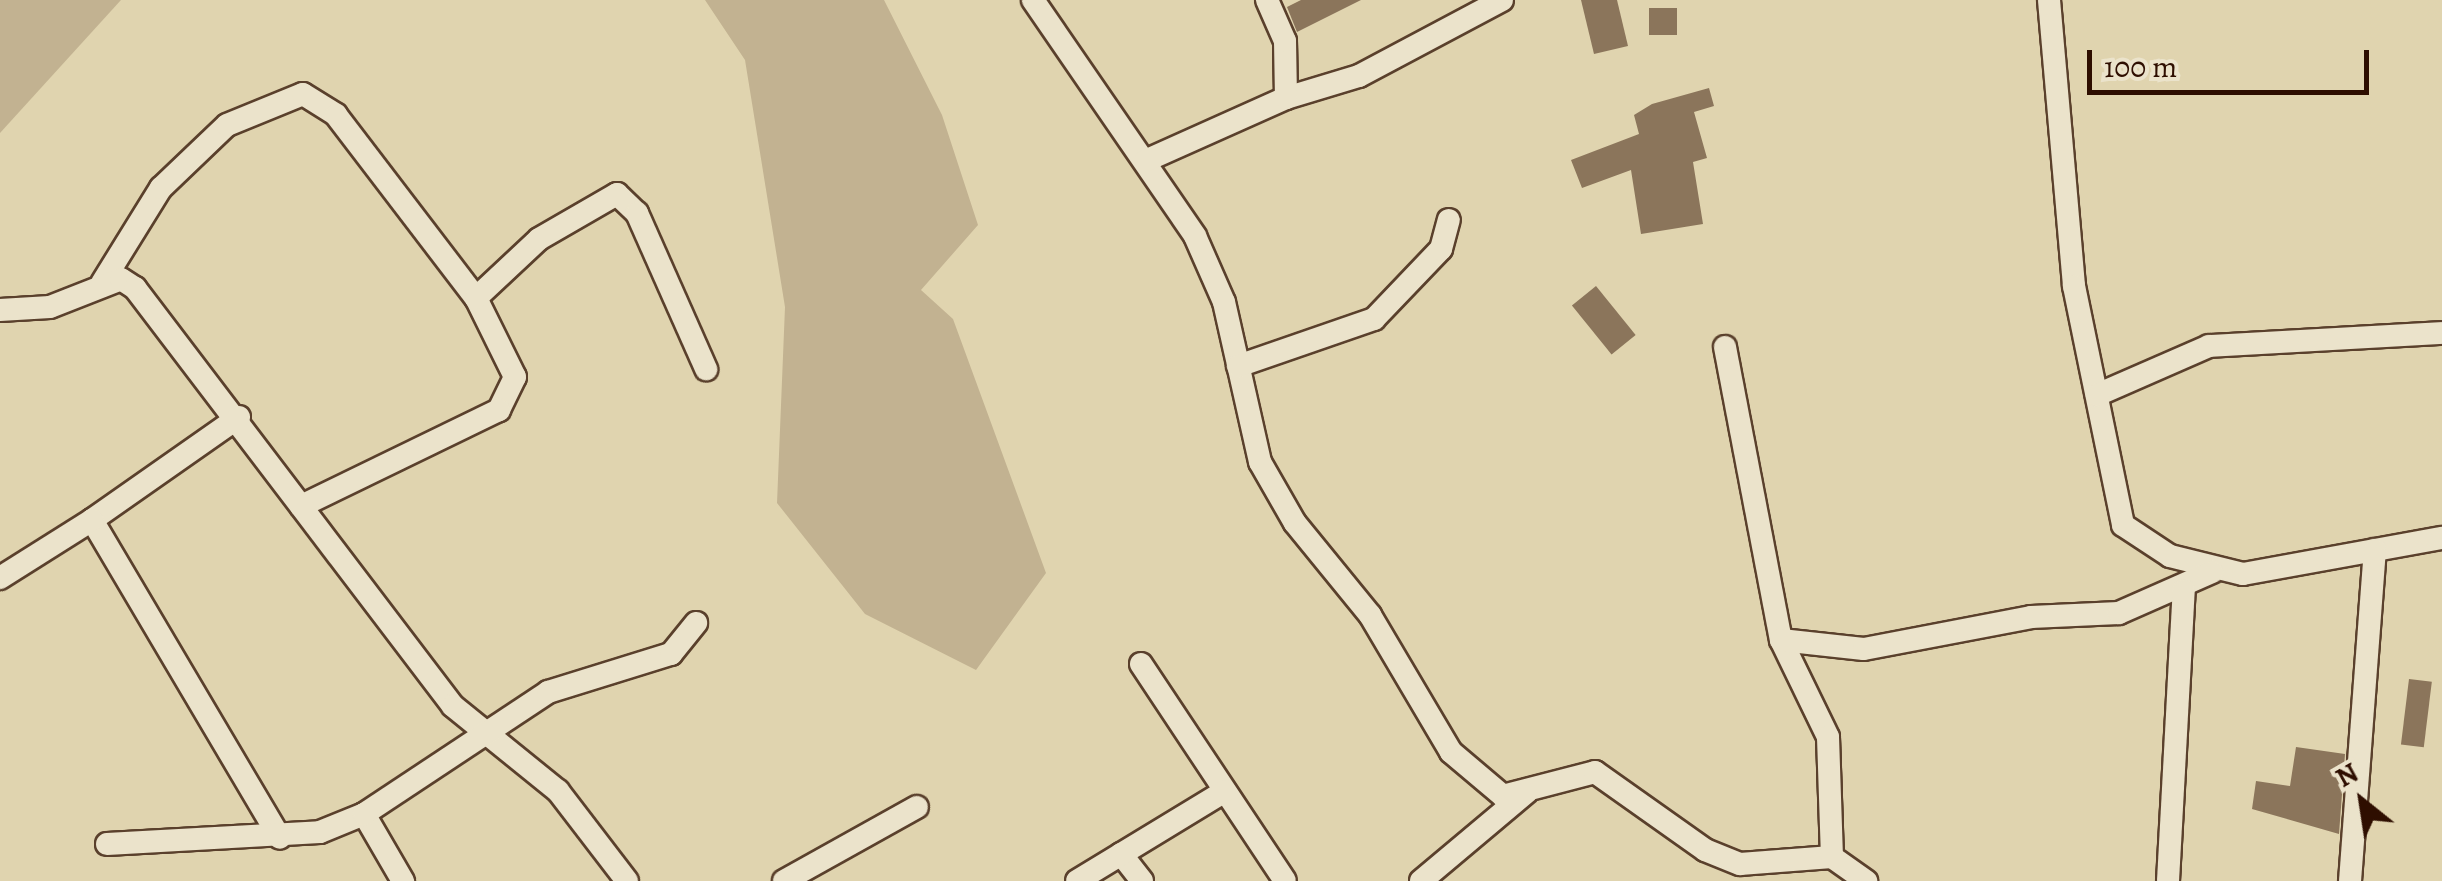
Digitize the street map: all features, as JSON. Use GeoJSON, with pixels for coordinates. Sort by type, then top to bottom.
{"type":"FeatureCollection","features":[{"type":"Feature","properties":{"kind":"street"},"geometry":{"type":"LineString","coordinates":[[1033,0],[1195,236],[1238,366],[1260,462],[1295,523],[1370,615],[1451,752],[1502,796],[1526,793]]}},
{"type":"Feature","properties":{"kind":"street"},"geometry":{"type":"LineString","coordinates":[[1267,0],[1285,40],[1286,98]]}},
{"type":"Feature","properties":{"kind":"street"},"geometry":{"type":"LineString","coordinates":[[1146,160],[1286,98],[1360,76],[1502,0]]}},
{"type":"Feature","properties":{"kind":"street"},"geometry":{"type":"LineString","coordinates":[[2049,0],[2074,286],[2123,526],[2144,544],[2212,572]]}},
{"type":"Feature","properties":{"kind":"street"},"geometry":{"type":"LineString","coordinates":[[0,310],[50,307],[102,282],[138,219],[193,155],[260,106],[303,94],[336,115],[476,298],[514,377],[512,396],[301,506]]}},
{"type":"Feature","properties":{"kind":"street"},"geometry":{"type":"LineString","coordinates":[[476,298],[539,239],[618,194],[637,213],[706,369]]}},
{"type":"Feature","properties":{"kind":"street"},"geometry":{"type":"LineString","coordinates":[[1238,366],[1374,318],[1423,273],[1449,220]]}},
{"type":"Feature","properties":{"kind":"street"},"geometry":{"type":"LineString","coordinates":[[102,282],[135,288],[238,417],[411,656],[484,734],[558,792],[627,881]]}},
{"type":"Feature","properties":{"kind":"street"},"geometry":{"type":"LineString","coordinates":[[2098,395],[2209,346],[2442,332]]}},
{"type":"Feature","properties":{"kind":"street"},"geometry":{"type":"LineString","coordinates":[[1725,347],[1780,640],[1828,738],[1832,858]]}},
{"type":"Feature","properties":{"kind":"street"},"geometry":{"type":"LineString","coordinates":[[0,578],[92,520],[238,417]]}},
{"type":"Feature","properties":{"kind":"street"},"geometry":{"type":"LineString","coordinates":[[92,520],[280,838]]}},
{"type":"Feature","properties":{"kind":"street"},"geometry":{"type":"LineString","coordinates":[[1780,640],[1864,649],[2031,618],[2118,612],[2184,590],[2212,572],[2442,538]]}},
{"type":"Feature","properties":{"kind":"street"},"geometry":{"type":"LineString","coordinates":[[2350,881],[2374,550]]}},
{"type":"Feature","properties":{"kind":"street"},"geometry":{"type":"LineString","coordinates":[[2168,881],[2184,590]]}},
{"type":"Feature","properties":{"kind":"street"},"geometry":{"type":"LineString","coordinates":[[107,844],[280,838],[364,814],[484,734],[592,672],[671,654],[696,624]]}},
{"type":"Feature","properties":{"kind":"street"},"geometry":{"type":"LineString","coordinates":[[1140,664],[1286,881]]}},
{"type":"Feature","properties":{"kind":"street"},"geometry":{"type":"LineString","coordinates":[[1421,881],[1526,793],[1560,774],[1595,772],[1740,864],[1832,858],[1866,881]]}},
{"type":"Feature","properties":{"kind":"street"},"geometry":{"type":"LineString","coordinates":[[1077,881],[1224,790]]}},
{"type":"Feature","properties":{"kind":"street"},"geometry":{"type":"LineString","coordinates":[[784,881],[918,807]]}},
{"type":"Feature","properties":{"kind":"street"},"geometry":{"type":"LineString","coordinates":[[364,814],[403,881]]}},
{"type":"Feature","properties":{"kind":"street"},"geometry":{"type":"LineString","coordinates":[[1121,854],[1142,881]]}},
{"type":"Feature","properties":{"kind":"shaded area"},"geometry":{"type":"Polygon","coordinates":[[[0,0],[121,0],[0,133],[0,0]]]}},
{"type":"Feature","properties":{"kind":"shaded area"},"geometry":{"type":"Polygon","coordinates":[[[705,0],[884,0],[942,115],[978,225],[921,290],[953,319],[1046,573],[976,670],[865,614],[777,503],[785,307],[745,60],[705,0]]]}},
{"type":"Feature","properties":{"kind":"building"},"geometry":{"type":"Polygon","coordinates":[[[1301,0],[1361,0],[1297,32],[1287,7],[1301,0]]]}},
{"type":"Feature","properties":{"kind":"building"},"geometry":{"type":"Polygon","coordinates":[[[1581,0],[1617,0],[1628,46],[1594,54],[1581,0]]]}},
{"type":"Feature","properties":{"kind":"building"},"geometry":{"type":"Polygon","coordinates":[[[1649,8],[1677,8],[1677,35],[1649,35],[1649,8]]]}},
{"type":"Feature","properties":{"kind":"building"},"geometry":{"type":"Polygon","coordinates":[[[1709,88],[1714,106],[1694,112],[1707,158],[1693,162],[1703,224],[1641,234],[1631,170],[1582,188],[1571,160],[1639,134],[1634,115],[1652,104],[1709,88]]]}},
{"type":"Feature","properties":{"kind":"building"},"geometry":{"type":"Polygon","coordinates":[[[1596,286],[1636,335],[1612,354],[1572,306],[1596,286]]]}},
{"type":"Feature","properties":{"kind":"building"},"geometry":{"type":"Polygon","coordinates":[[[2409,679],[2432,682],[2424,747],[2401,745],[2409,679]]]}},
{"type":"Feature","properties":{"kind":"building"},"geometry":{"type":"Polygon","coordinates":[[[2296,747],[2345,754],[2339,834],[2252,809],[2256,781],[2290,786],[2296,747]]]}}]}
